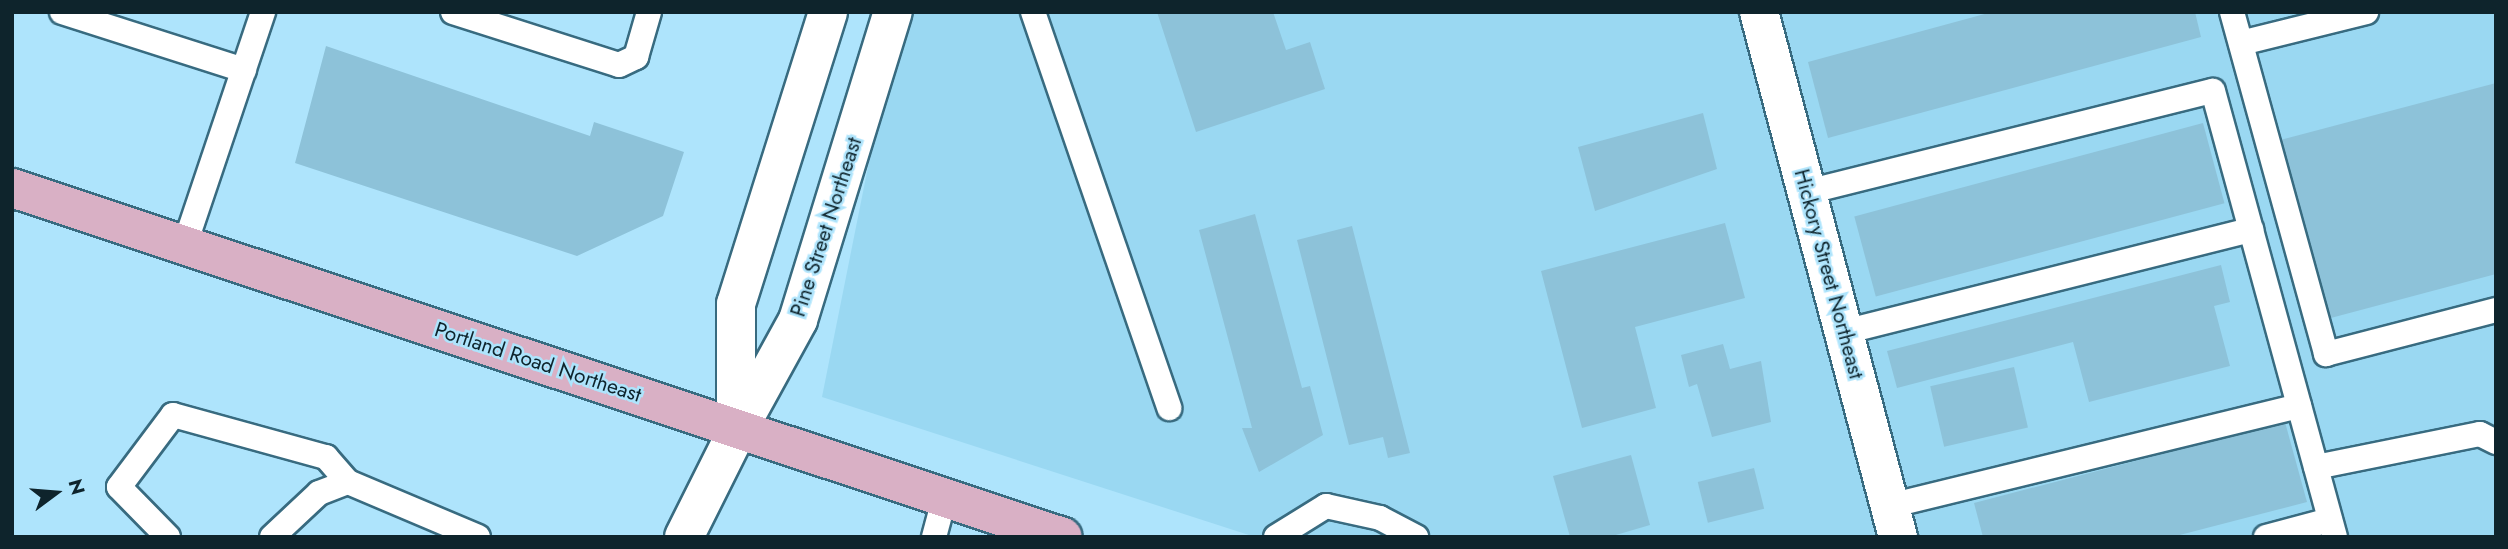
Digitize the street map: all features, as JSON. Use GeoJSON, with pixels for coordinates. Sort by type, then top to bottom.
{"type":"FeatureCollection","features":[{"type":"Feature","properties":{"kind":"main road","name":"Pine Street Northeast"},"geometry":{"type":"LineString","coordinates":[[736,433],[736,304],[828,12]]}},
{"type":"Feature","properties":{"kind":"main road","name":"Pine Street Northeast"},"geometry":{"type":"LineString","coordinates":[[684,537],[736,433],[798,320],[893,12]]}},
{"type":"Feature","properties":{"kind":"main road","name":"Hickory Street Northeast"},"geometry":{"type":"LineString","coordinates":[[1759,12],[1894,521]]}},
{"type":"Feature","properties":{"kind":"main road","name":"Portland Road Northeast"},"geometry":{"type":"LineString","coordinates":[[12,188],[634,393],[736,433],[945,496],[1063,537]]}},
{"type":"Feature","properties":{"kind":"lane"},"geometry":{"type":"LineString","coordinates":[[62,12],[244,70]]}},
{"type":"Feature","properties":{"kind":"lane"},"geometry":{"type":"LineString","coordinates":[[185,244],[263,12]]}},
{"type":"Feature","properties":{"kind":"lane"},"geometry":{"type":"LineString","coordinates":[[453,12],[619,65],[636,57],[649,12]]}},
{"type":"Feature","properties":{"kind":"lane"},"geometry":{"type":"LineString","coordinates":[[1033,12],[1169,408]]}},
{"type":"Feature","properties":{"kind":"lane"},"geometry":{"type":"LineString","coordinates":[[2232,12],[2326,354],[2496,310]]}},
{"type":"Feature","properties":{"kind":"lane"},"geometry":{"type":"LineString","coordinates":[[2241,43],[2366,12]]}},
{"type":"Feature","properties":{"kind":"lane"},"geometry":{"type":"LineString","coordinates":[[1807,192],[2213,91],[2333,528],[2266,537]]}},
{"type":"Feature","properties":{"kind":"lane"},"geometry":{"type":"LineString","coordinates":[[1844,332],[2251,230]]}},
{"type":"Feature","properties":{"kind":"lane"},"geometry":{"type":"LineString","coordinates":[[1894,521],[2299,406]]}},
{"type":"Feature","properties":{"kind":"lane"},"geometry":{"type":"LineString","coordinates":[[168,537],[119,487],[173,415],[326,457],[348,482],[478,537]]}},
{"type":"Feature","properties":{"kind":"lane"},"geometry":{"type":"LineString","coordinates":[[2316,467],[2480,434],[2496,442]]}},
{"type":"Feature","properties":{"kind":"lane"},"geometry":{"type":"LineString","coordinates":[[272,537],[319,493],[348,482]]}},
{"type":"Feature","properties":{"kind":"lane"},"geometry":{"type":"LineString","coordinates":[[934,537],[945,496]]}},
{"type":"Feature","properties":{"kind":"lane"},"geometry":{"type":"LineString","coordinates":[[1276,537],[1326,506],[1380,518],[1416,537]]}},
{"type":"Feature","properties":{"kind":"shaded area"},"geometry":{"type":"Polygon","coordinates":[[[899,12],[2496,12],[2496,537],[1255,537],[822,397],[899,12]]]}},
{"type":"Feature","properties":{"kind":"building"},"geometry":{"type":"Polygon","coordinates":[[[1157,12],[1273,12],[1286,50],[1310,42],[1325,89],[1196,132],[1157,12]]]}},
{"type":"Feature","properties":{"kind":"building"},"geometry":{"type":"Polygon","coordinates":[[[1992,12],[2195,12],[2201,37],[1828,138],[1808,62],[1992,12]]]}},
{"type":"Feature","properties":{"kind":"building"},"geometry":{"type":"Polygon","coordinates":[[[326,46],[590,136],[594,122],[684,152],[663,216],[577,256],[295,163],[326,46]]]}},
{"type":"Feature","properties":{"kind":"building"},"geometry":{"type":"Polygon","coordinates":[[[2496,83],[2496,274],[2327,319],[2280,140],[2496,83]]]}},
{"type":"Feature","properties":{"kind":"building"},"geometry":{"type":"Polygon","coordinates":[[[1703,113],[1717,169],[1595,211],[1578,147],[1703,113]]]}},
{"type":"Feature","properties":{"kind":"building"},"geometry":{"type":"Polygon","coordinates":[[[2203,123],[2224,203],[1876,297],[1854,216],[2203,123]]]}},
{"type":"Feature","properties":{"kind":"building"},"geometry":{"type":"Polygon","coordinates":[[[1255,214],[1302,388],[1310,386],[1323,435],[1259,472],[1242,428],[1252,428],[1199,230],[1255,214]]]}},
{"type":"Feature","properties":{"kind":"building"},"geometry":{"type":"Polygon","coordinates":[[[1725,223],[1745,298],[1635,327],[1656,408],[1582,428],[1541,271],[1725,223]]]}},
{"type":"Feature","properties":{"kind":"building"},"geometry":{"type":"Polygon","coordinates":[[[1352,226],[1410,453],[1388,458],[1383,437],[1349,445],[1297,240],[1352,226]]]}},
{"type":"Feature","properties":{"kind":"building"},"geometry":{"type":"Polygon","coordinates":[[[2221,265],[2230,302],[2214,306],[2230,366],[2089,402],[2073,342],[1897,388],[1887,351],[2221,265]]]}},
{"type":"Feature","properties":{"kind":"building"},"geometry":{"type":"Polygon","coordinates":[[[1723,344],[1730,369],[1761,361],[1771,422],[1712,437],[1697,384],[1689,387],[1681,355],[1723,344]]]}},
{"type":"Feature","properties":{"kind":"building"},"geometry":{"type":"Polygon","coordinates":[[[2014,367],[2028,427],[1944,447],[1930,386],[2014,367]]]}},
{"type":"Feature","properties":{"kind":"building"},"geometry":{"type":"Polygon","coordinates":[[[2285,422],[2307,502],[2172,537],[1983,537],[1974,503],[2285,422]]]}},
{"type":"Feature","properties":{"kind":"building"},"geometry":{"type":"Polygon","coordinates":[[[1631,455],[1650,525],[1609,537],[1570,537],[1553,476],[1631,455]]]}},
{"type":"Feature","properties":{"kind":"building"},"geometry":{"type":"Polygon","coordinates":[[[1754,468],[1764,509],[1708,523],[1698,482],[1754,468]]]}}]}
